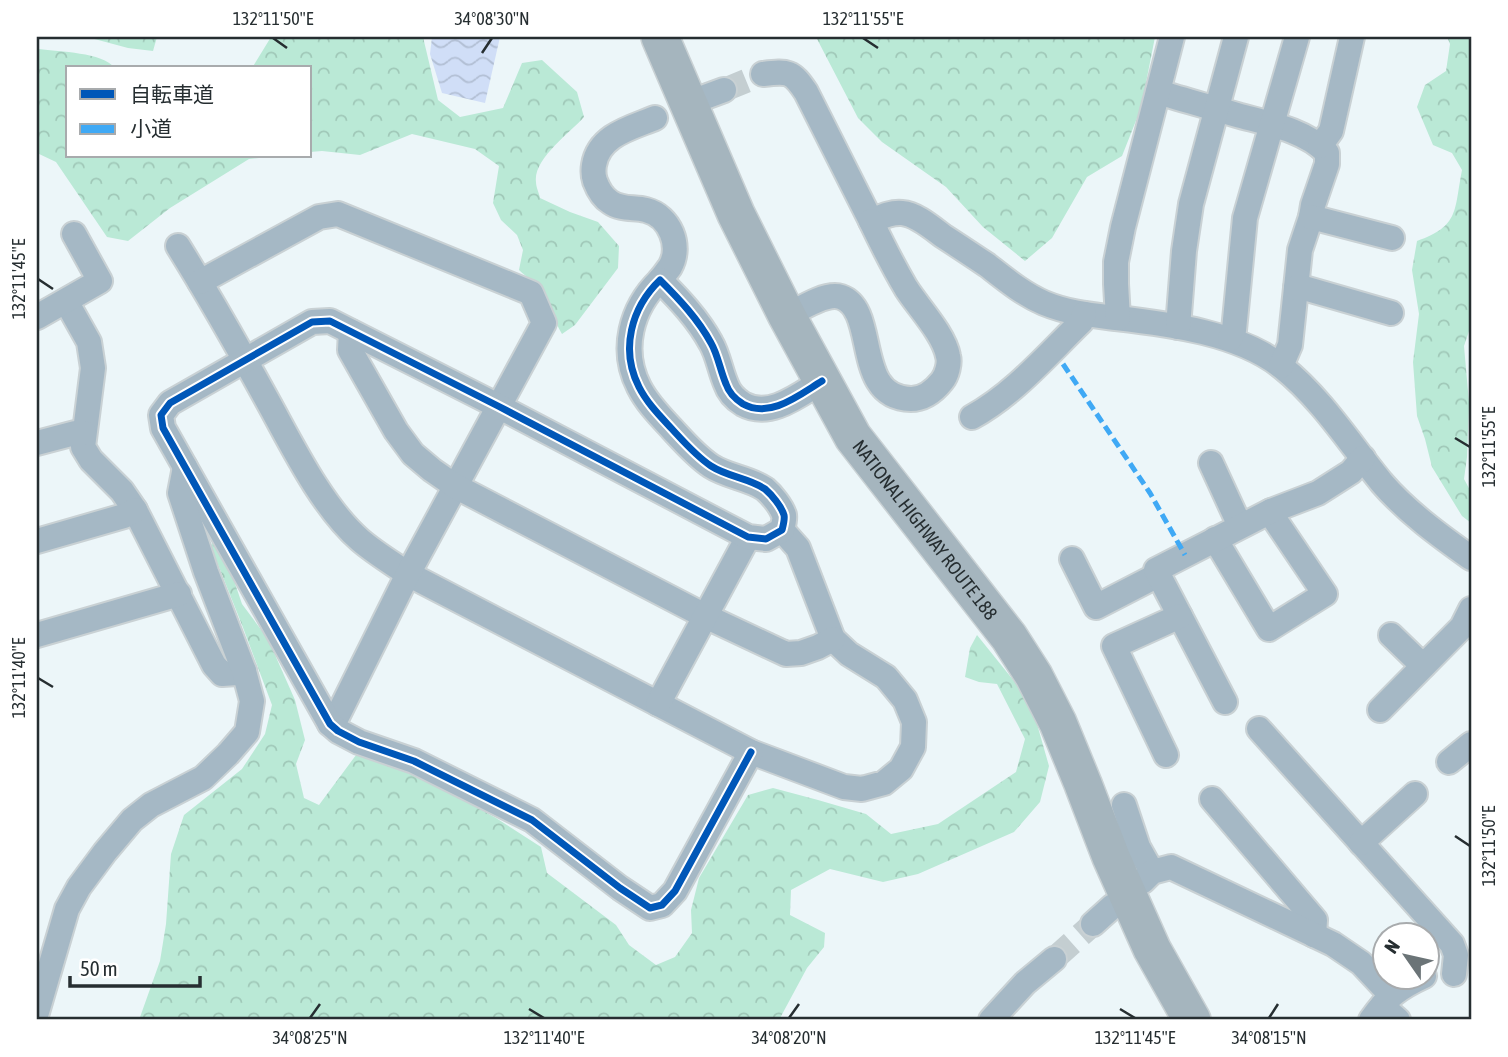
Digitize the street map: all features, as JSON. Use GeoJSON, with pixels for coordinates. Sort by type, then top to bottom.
{"type":"FeatureCollection","features":[{"type":"Feature","properties":{"kind":"highway","name":"NATIONAL HIGHWAY ROUTE 188"},"geometry":{"type":"LineString","coordinates":[[660,37],[736,214],[787,316],[853,437],[1009,638],[1034,676],[1058,723],[1111,857],[1152,949],[1192,1020]]}},
{"type":"Feature","properties":{"kind":"street"},"geometry":{"type":"LineString","coordinates":[[1118,318],[1118,250],[1172,37]]}},
{"type":"Feature","properties":{"kind":"street"},"geometry":{"type":"LineString","coordinates":[[1178,327],[1191,204],[1236,37]]}},
{"type":"Feature","properties":{"kind":"street"},"geometry":{"type":"LineString","coordinates":[[1230,339],[1234,330],[1245,218],[1297,37]]}},
{"type":"Feature","properties":{"kind":"street"},"geometry":{"type":"LineString","coordinates":[[1320,146],[1331,131],[1352,37]]}},
{"type":"Feature","properties":{"kind":"street"},"geometry":{"type":"LineString","coordinates":[[763,74],[781,72],[795,77],[806,92],[886,252],[906,287],[944,341],[949,358],[945,377],[932,393],[916,399],[891,394],[873,372],[858,314],[852,303],[840,296],[829,296],[787,316]]}},
{"type":"Feature","properties":{"kind":"street"},"geometry":{"type":"LineString","coordinates":[[1158,92],[1307,137],[1327,153],[1327,164],[1300,250],[1290,345],[1281,366]]}},
{"type":"Feature","properties":{"kind":"street"},"geometry":{"type":"LineString","coordinates":[[655,118],[616,134],[604,144],[595,158],[593,174],[597,189],[608,201],[620,207],[649,211],[666,223],[673,236],[674,254],[670,267],[646,292],[635,316],[629,342],[631,365],[639,386],[651,405],[695,453],[712,467],[765,489],[777,502],[785,517],[782,530],[766,539],[748,537],[498,405],[330,321],[312,322],[170,403],[161,415],[163,428],[330,724],[338,731],[359,742],[414,761],[532,820],[650,908],[662,905],[674,891],[751,752]]}},
{"type":"Feature","properties":{"kind":"street"},"geometry":{"type":"LineString","coordinates":[[871,221],[891,213],[904,213],[922,221],[1011,284],[1038,300],[1082,318],[1118,318],[1178,327],[1230,339],[1256,351],[1281,366],[1322,407],[1384,486],[1415,515],[1471,558]]}},
{"type":"Feature","properties":{"kind":"street"},"geometry":{"type":"LineString","coordinates":[[200,282],[319,217],[338,214],[531,293],[544,323],[408,574],[337,717],[330,724]]}},
{"type":"Feature","properties":{"kind":"street"},"geometry":{"type":"LineString","coordinates":[[1311,217],[1392,238]]}},
{"type":"Feature","properties":{"kind":"street"},"geometry":{"type":"LineString","coordinates":[[37,317],[100,281],[74,234]]}},
{"type":"Feature","properties":{"kind":"street"},"geometry":{"type":"LineString","coordinates":[[177,246],[246,361],[304,468],[333,510],[359,539],[408,574],[751,752],[844,787],[862,789],[884,783],[901,769],[913,747],[914,722],[905,700],[887,677],[849,654],[833,639],[798,548],[782,530]]}},
{"type":"Feature","properties":{"kind":"street"},"geometry":{"type":"LineString","coordinates":[[660,279],[700,324],[713,345],[726,386],[735,399],[749,407],[768,409],[790,401],[822,381]]}},
{"type":"Feature","properties":{"kind":"street"},"geometry":{"type":"LineString","coordinates":[[1296,288],[1391,313]]}},
{"type":"Feature","properties":{"kind":"street"},"geometry":{"type":"LineString","coordinates":[[66,301],[89,342],[93,368],[83,447],[91,460],[122,491],[135,510],[214,665],[222,674],[244,671]]}},
{"type":"Feature","properties":{"kind":"street"},"geometry":{"type":"LineString","coordinates":[[1063,364],[1087,333],[1082,318]]}},
{"type":"Feature","properties":{"kind":"street"},"geometry":{"type":"LineString","coordinates":[[972,417],[1006,395],[1082,318]]}},
{"type":"Feature","properties":{"kind":"street"},"geometry":{"type":"LineString","coordinates":[[351,332],[350,350],[396,432],[413,454],[455,486],[705,616],[786,654],[801,653],[833,639]]}},
{"type":"Feature","properties":{"kind":"street"},"geometry":{"type":"LineString","coordinates":[[37,443],[84,433]]}},
{"type":"Feature","properties":{"kind":"street"},"geometry":{"type":"LineString","coordinates":[[1225,702],[1156,570],[1271,511],[1318,493],[1351,472],[1363,458]]}},
{"type":"Feature","properties":{"kind":"street"},"geometry":{"type":"LineString","coordinates":[[1211,463],[1240,526]]}},
{"type":"Feature","properties":{"kind":"street"},"geometry":{"type":"LineString","coordinates":[[37,1012],[67,909],[79,887],[105,852],[132,820],[150,805],[203,778],[247,732],[252,701],[244,671],[206,572],[180,493],[185,467]]}},
{"type":"Feature","properties":{"kind":"street"},"geometry":{"type":"LineString","coordinates":[[37,541],[124,516],[135,510]]}},
{"type":"Feature","properties":{"kind":"street"},"geometry":{"type":"LineString","coordinates":[[1214,539],[1269,629],[1325,594],[1271,511]]}},
{"type":"Feature","properties":{"kind":"street"},"geometry":{"type":"LineString","coordinates":[[658,704],[748,537]]}},
{"type":"Feature","properties":{"kind":"street"},"geometry":{"type":"LineString","coordinates":[[1072,559],[1096,607],[1158,575]]}},
{"type":"Feature","properties":{"kind":"street"},"geometry":{"type":"LineString","coordinates":[[37,635],[179,594]]}},
{"type":"Feature","properties":{"kind":"street"},"geometry":{"type":"LineString","coordinates":[[1380,710],[1461,627],[1471,609]]}},
{"type":"Feature","properties":{"kind":"street"},"geometry":{"type":"LineString","coordinates":[[1166,755],[1114,646],[1180,616]]}},
{"type":"Feature","properties":{"kind":"street"},"geometry":{"type":"LineString","coordinates":[[1391,635],[1423,666]]}},
{"type":"Feature","properties":{"kind":"street"},"geometry":{"type":"LineString","coordinates":[[1259,729],[1452,944],[1463,974],[1442,975]]}},
{"type":"Feature","properties":{"kind":"street"},"geometry":{"type":"LineString","coordinates":[[1449,762],[1471,744]]}},
{"type":"Feature","properties":{"kind":"street"},"geometry":{"type":"LineString","coordinates":[[1361,843],[1415,794]]}},
{"type":"Feature","properties":{"kind":"street"},"geometry":{"type":"LineString","coordinates":[[1212,799],[1315,920],[1314,935]]}},
{"type":"Feature","properties":{"kind":"street"},"geometry":{"type":"LineString","coordinates":[[1124,805],[1147,877],[1171,867],[1334,944],[1361,963],[1385,1010],[1400,990]]}},
{"type":"Feature","properties":{"kind":"street"},"geometry":{"type":"LineString","coordinates":[[1093,924],[1113,906]]}},
{"type":"Feature","properties":{"kind":"street"},"geometry":{"type":"LineString","coordinates":[[991,1020],[1025,983],[1054,959]]}},
{"type":"Feature","properties":{"kind":"green space"},"geometry":{"type":"Polygon","coordinates":[[[87,37],[157,37],[153,51],[128,48],[87,37]]]}},
{"type":"Feature","properties":{"kind":"green space"},"geometry":{"type":"Polygon","coordinates":[[[271,37],[423,37],[438,100],[460,117],[503,108],[522,63],[542,60],[577,92],[584,117],[540,164],[536,182],[540,198],[598,222],[619,246],[618,268],[575,325],[562,334],[544,292],[519,270],[523,250],[517,235],[501,220],[493,203],[499,166],[475,149],[412,134],[360,155],[312,152],[312,66],[253,66],[271,37]]]}},
{"type":"Feature","properties":{"kind":"green space"},"geometry":{"type":"Polygon","coordinates":[[[816,37],[1155,37],[1141,108],[1122,156],[1087,177],[1052,238],[1025,261],[983,227],[946,187],[882,142],[858,118],[816,37]]]}},
{"type":"Feature","properties":{"kind":"green space"},"geometry":{"type":"Polygon","coordinates":[[[1447,37],[1471,37],[1471,325],[1464,346],[1469,403],[1464,479],[1471,492],[1471,523],[1462,516],[1432,467],[1417,416],[1413,362],[1419,314],[1412,270],[1417,241],[1441,229],[1453,215],[1462,170],[1452,153],[1433,145],[1417,107],[1425,85],[1446,71],[1450,44],[1447,37]]]}},
{"type":"Feature","properties":{"kind":"green space"},"geometry":{"type":"Polygon","coordinates":[[[37,45],[39,49],[91,56],[113,66],[66,66],[66,158],[259,158],[249,159],[170,208],[128,241],[107,237],[56,162],[37,153],[37,45]]]}},
{"type":"Feature","properties":{"kind":"green space"},"geometry":{"type":"Polygon","coordinates":[[[213,538],[224,551],[242,604],[268,639],[295,700],[305,740],[296,764],[304,798],[319,805],[359,751],[443,789],[541,847],[547,873],[616,925],[629,945],[656,965],[675,957],[692,933],[691,910],[699,878],[748,795],[773,788],[818,800],[866,814],[891,834],[938,824],[1016,772],[1025,739],[997,684],[965,677],[970,648],[977,635],[1018,686],[1037,724],[1049,766],[1040,802],[1014,832],[918,874],[883,882],[830,869],[791,890],[790,915],[825,933],[824,947],[807,968],[779,1020],[139,1020],[160,961],[166,924],[171,854],[184,815],[242,769],[265,734],[272,705],[211,547],[213,538]]]}},
{"type":"Feature","properties":{"kind":"water"},"geometry":{"type":"Polygon","coordinates":[[[432,37],[500,37],[485,103],[442,93],[430,54],[432,37]]]}},
{"type":"Feature","properties":{"kind":"tunnel"},"geometry":{"type":"LineString","coordinates":[[724,90],[763,74]]}},
{"type":"Feature","properties":{"kind":"tunnel"},"geometry":{"type":"LineString","coordinates":[[1054,959],[1093,924]]}},
{"type":"Feature","properties":{"kind":"marked path"},"geometry":{"type":"LineString","coordinates":[[1063,364],[1150,493],[1185,555]]}},
{"type":"Feature","properties":{"kind":"cycle path"},"geometry":{"type":"LineString","coordinates":[[751,752],[675,891],[662,905],[650,908],[532,820],[414,761],[359,742],[338,731],[330,724],[163,428],[161,415],[170,403],[312,322],[330,321],[748,537],[766,539],[782,530],[784,517],[779,504],[759,485],[724,473],[706,462],[690,449],[642,393],[630,359],[636,316],[642,303],[660,280],[706,334],[731,393],[743,404],[753,408],[774,407],[822,381]]}}]}
